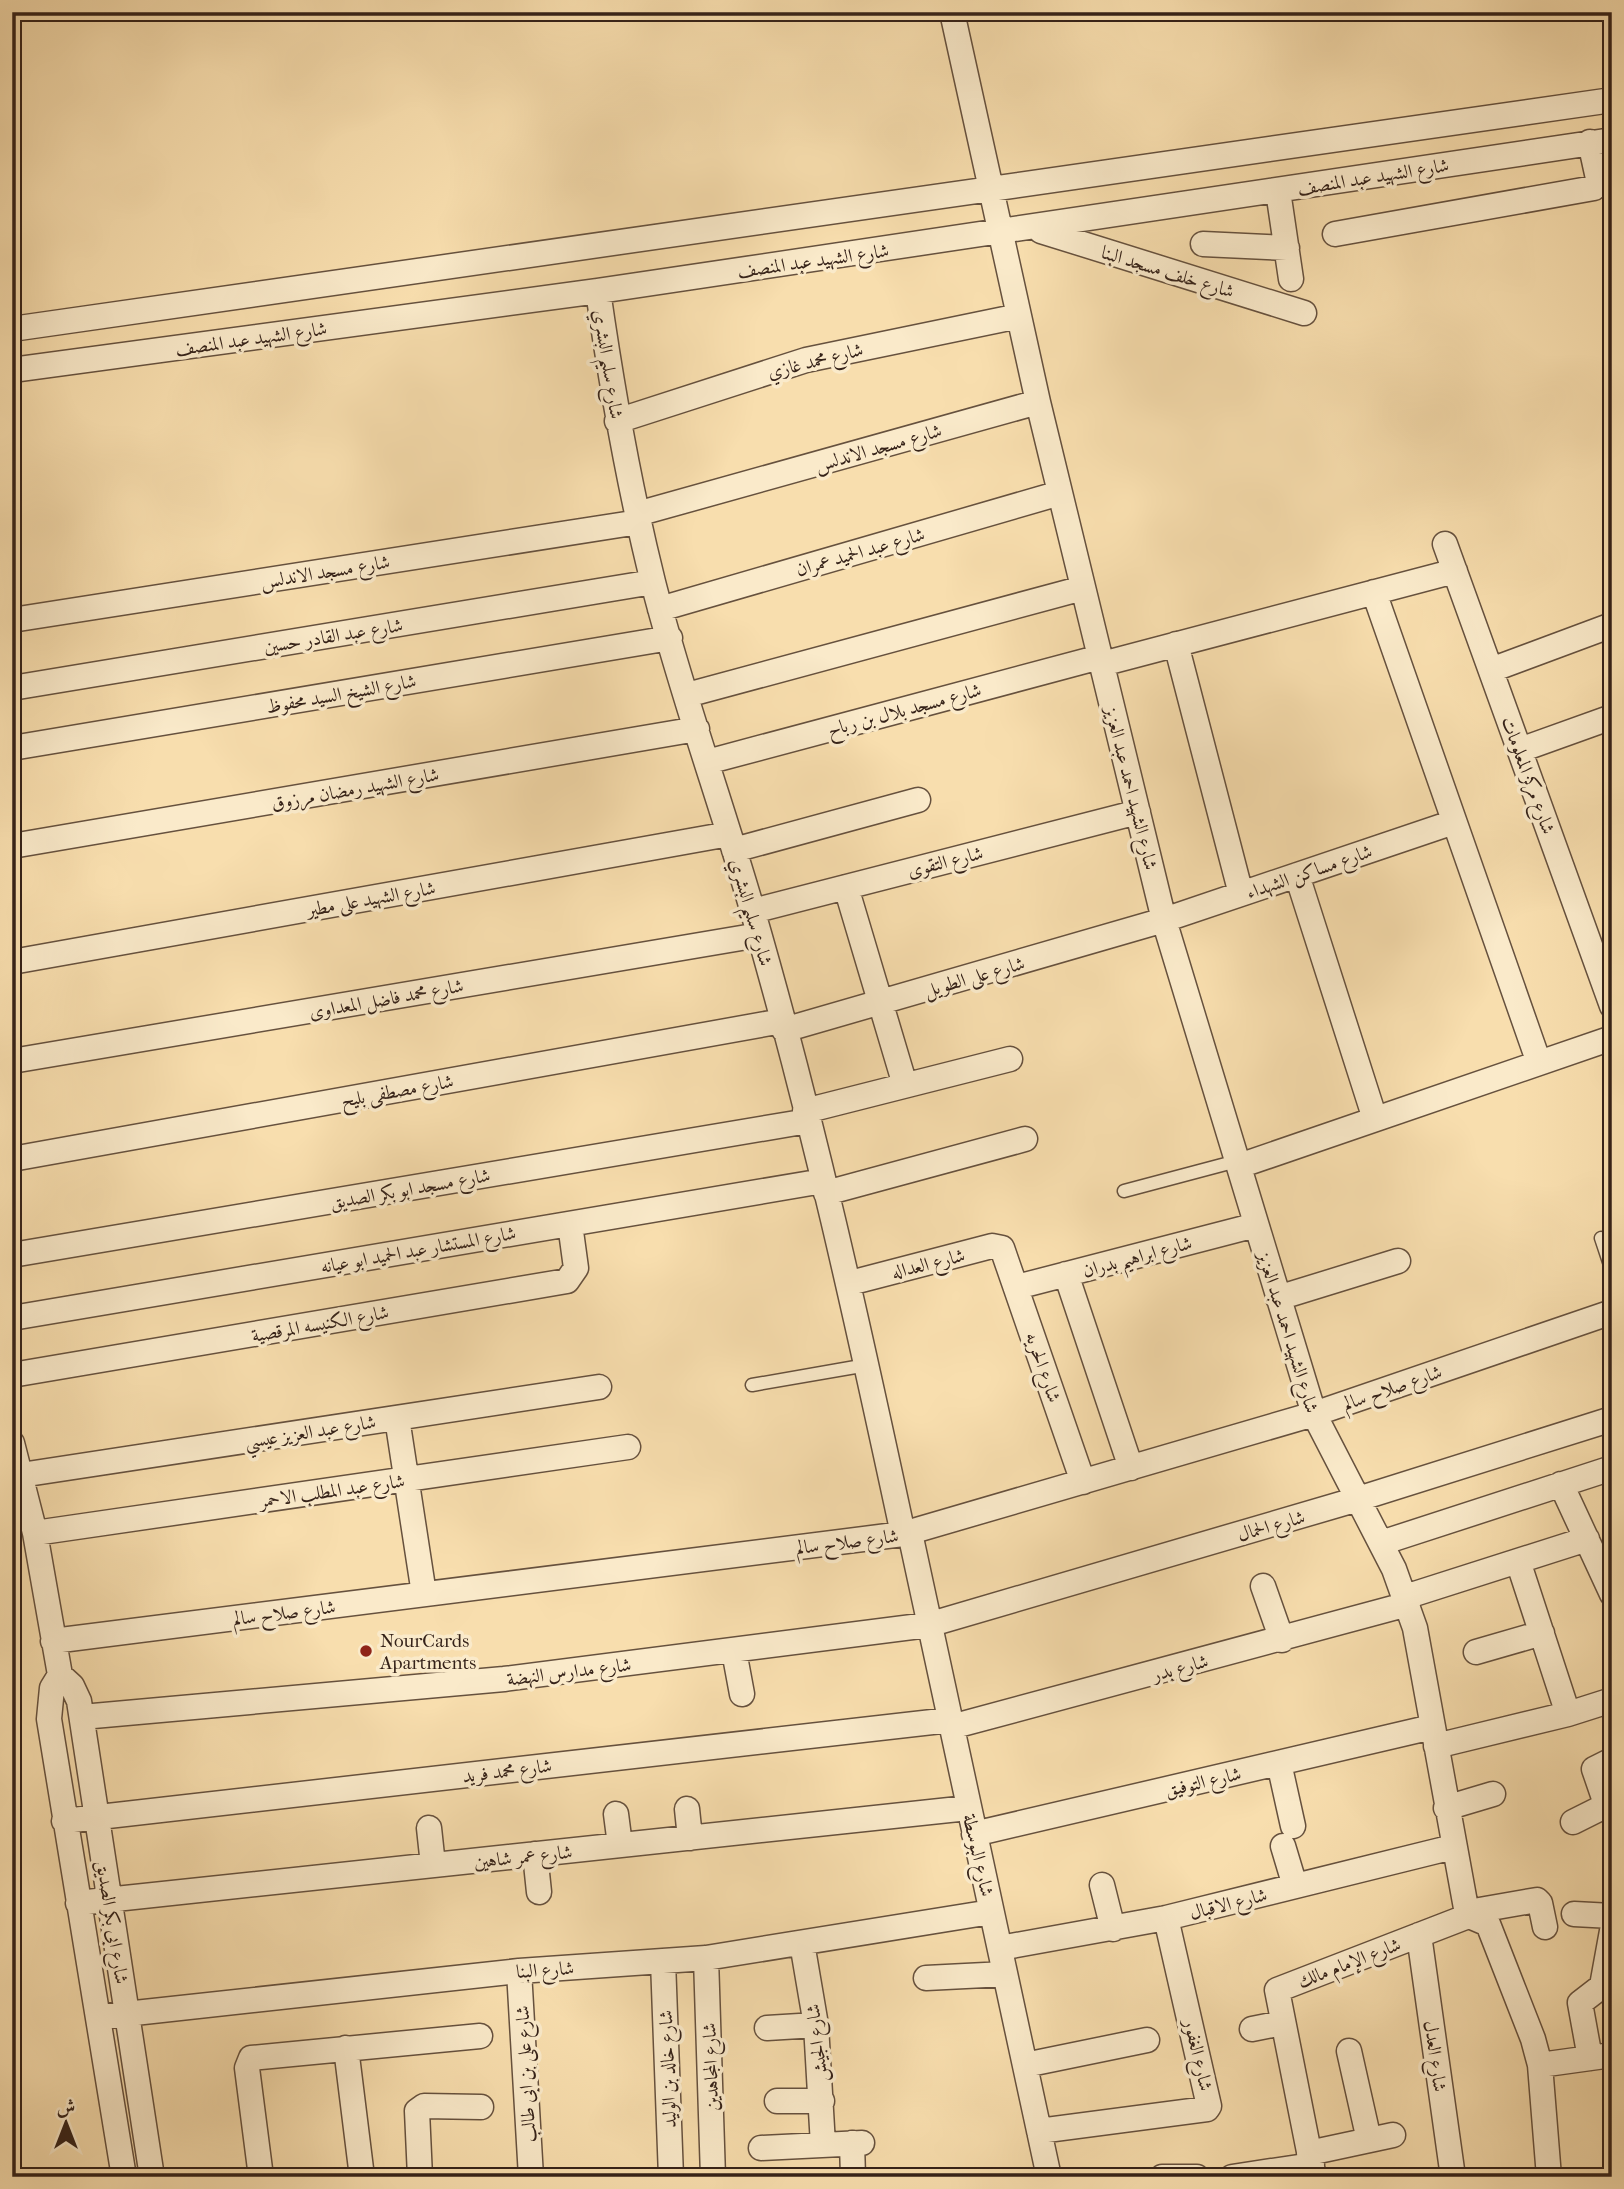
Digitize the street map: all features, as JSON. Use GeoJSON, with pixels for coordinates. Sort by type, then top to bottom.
{"type":"FeatureCollection","features":[{"type":"Feature","properties":{"kind":"street","name":"شارع الشهيد احمد عبد العزيز"},"geometry":{"type":"LineString","coordinates":[[952,12],[1038,402],[1164,920],[1314,1414],[1381,1543],[1406,1600],[1421,1652],[1453,1847],[1469,1914]]}},
{"type":"Feature","properties":{"kind":"street","name":"شارع الشهيد عبد المنصف"},"geometry":{"type":"LineString","coordinates":[[12,330],[1612,100]]}},
{"type":"Feature","properties":{"kind":"street","name":"شارع الشهيد عبد المنصف"},"geometry":{"type":"LineString","coordinates":[[12,370],[598,291],[1601,141]]}},
{"type":"Feature","properties":{"kind":"street"},"geometry":{"type":"LineString","coordinates":[[1335,234],[1594,188],[1599,183],[1601,141]]}},
{"type":"Feature","properties":{"kind":"street"},"geometry":{"type":"LineString","coordinates":[[1278,191],[1292,279]]}},
{"type":"Feature","properties":{"kind":"street","name":"شارع خلف مسجد البنا"},"geometry":{"type":"LineString","coordinates":[[1033,228],[1304,313]]}},
{"type":"Feature","properties":{"kind":"street"},"geometry":{"type":"LineString","coordinates":[[1203,244],[1287,248]]}},
{"type":"Feature","properties":{"kind":"street","name":"شارع سليم البشري"},"geometry":{"type":"LineString","coordinates":[[598,291],[617,421],[653,582],[753,911],[850,1283],[906,1534]]}},
{"type":"Feature","properties":{"kind":"street","name":"شارع محمد غازي"},"geometry":{"type":"LineString","coordinates":[[617,421],[806,360],[1018,316]]}},
{"type":"Feature","properties":{"kind":"street","name":"شارع مسجد الاندلس"},"geometry":{"type":"LineString","coordinates":[[12,620],[638,518],[1038,402]]}},
{"type":"Feature","properties":{"kind":"street","name":"شارع عبد الحميد عمران"},"geometry":{"type":"LineString","coordinates":[[660,609],[1060,493]]}},
{"type":"Feature","properties":{"kind":"street","name":"شارع مركز المعلومات"},"geometry":{"type":"LineString","coordinates":[[1446,544],[1612,1006]]}},
{"type":"Feature","properties":{"kind":"street","name":"شارع مسجد بلال بن رباح"},"geometry":{"type":"LineString","coordinates":[[707,762],[1455,571]]}},
{"type":"Feature","properties":{"kind":"street","name":"شارع عبد القادر حسين"},"geometry":{"type":"LineString","coordinates":[[12,688],[653,582]]}},
{"type":"Feature","properties":{"kind":"street"},"geometry":{"type":"LineString","coordinates":[[687,695],[1083,588]]}},
{"type":"Feature","properties":{"kind":"street"},"geometry":{"type":"LineString","coordinates":[[1374,592],[1539,1063]]}},
{"type":"Feature","properties":{"kind":"street"},"geometry":{"type":"LineString","coordinates":[[1491,670],[1612,625]]}},
{"type":"Feature","properties":{"kind":"street","name":"شارع الشيخ السيد محفوظ"},"geometry":{"type":"LineString","coordinates":[[12,748],[670,638]]}},
{"type":"Feature","properties":{"kind":"street"},"geometry":{"type":"LineString","coordinates":[[1176,644],[1241,894]]}},
{"type":"Feature","properties":{"kind":"street"},"geometry":{"type":"LineString","coordinates":[[1520,750],[1612,717]]}},
{"type":"Feature","properties":{"kind":"street","name":"شارع الشهيد رمضان مرزوق"},"geometry":{"type":"LineString","coordinates":[[12,846],[697,729]]}},
{"type":"Feature","properties":{"kind":"street","name":"شارع الشهيد على مطير"},"geometry":{"type":"LineString","coordinates":[[12,962],[732,842],[918,800]]}},
{"type":"Feature","properties":{"kind":"street","name":"شارع التقوى"},"geometry":{"type":"LineString","coordinates":[[753,911],[1138,812]]}},
{"type":"Feature","properties":{"kind":"street","name":"شارع مساكن الشهداء"},"geometry":{"type":"LineString","coordinates":[[1164,920],[1454,822]]}},
{"type":"Feature","properties":{"kind":"street"},"geometry":{"type":"LineString","coordinates":[[1297,875],[1375,1119]]}},
{"type":"Feature","properties":{"kind":"street"},"geometry":{"type":"LineString","coordinates":[[846,887],[905,1086]]}},
{"type":"Feature","properties":{"kind":"street","name":"شارع على الطويل"},"geometry":{"type":"LineString","coordinates":[[783,1026],[881,1003],[1164,920]]}},
{"type":"Feature","properties":{"kind":"street","name":"شارع محمد فاضل المعداوى"},"geometry":{"type":"LineString","coordinates":[[12,1061],[759,936]]}},
{"type":"Feature","properties":{"kind":"street","name":"شارع مصطفى بليح"},"geometry":{"type":"LineString","coordinates":[[12,1159],[783,1026]]}},
{"type":"Feature","properties":{"kind":"street"},"geometry":{"type":"LineString","coordinates":[[1238,1164],[1612,1038]]}},
{"type":"Feature","properties":{"kind":"street","name":"شارع مسجد ابو بكر الصديق"},"geometry":{"type":"LineString","coordinates":[[12,1255],[806,1116],[905,1086],[1010,1059]]}},
{"type":"Feature","properties":{"kind":"street","name":"شارع المستشار عبد الحميد ابو عيانه"},"geometry":{"type":"LineString","coordinates":[[12,1318],[570,1224],[825,1187],[1025,1139]]}},
{"type":"Feature","properties":{"kind":"street","name":"شارع الكنيسه المرقصية"},"geometry":{"type":"LineString","coordinates":[[12,1375],[567,1281],[576,1268],[570,1224]]}},
{"type":"Feature","properties":{"kind":"street","name":"شارع ابراهيم بدران"},"geometry":{"type":"LineString","coordinates":[[1017,1287],[1256,1225]]}},
{"type":"Feature","properties":{"kind":"street","name":"شارع العداله"},"geometry":{"type":"LineString","coordinates":[[850,1283],[992,1246],[999,1246],[1005,1251]]}},
{"type":"Feature","properties":{"kind":"street","name":"شارع الحريه"},"geometry":{"type":"LineString","coordinates":[[1005,1251],[1083,1482]]}},
{"type":"Feature","properties":{"kind":"street"},"geometry":{"type":"LineString","coordinates":[[1278,1298],[1398,1261]]}},
{"type":"Feature","properties":{"kind":"street"},"geometry":{"type":"LineString","coordinates":[[1066,1274],[1131,1468]]}},
{"type":"Feature","properties":{"kind":"street","name":"شارع صلاح سالم"},"geometry":{"type":"LineString","coordinates":[[53,1641],[906,1534],[1314,1414],[1612,1312]]}},
{"type":"Feature","properties":{"kind":"street","name":"شارع عبد العزيز عيسي"},"geometry":{"type":"LineString","coordinates":[[21,1475],[599,1387]]}},
{"type":"Feature","properties":{"kind":"street"},"geometry":{"type":"LineString","coordinates":[[397,1418],[424,1594]]}},
{"type":"Feature","properties":{"kind":"street","name":"شارع الحمال"},"geometry":{"type":"LineString","coordinates":[[928,1625],[1357,1499],[1612,1419]]}},
{"type":"Feature","properties":{"kind":"street","name":"شارع ابى بكر الصديق"},"geometry":{"type":"LineString","coordinates":[[12,1443],[35,1533],[60,1675],[72,1686],[82,1717],[152,2177]]}},
{"type":"Feature","properties":{"kind":"street","name":"شارع عبد المطلب الاحمر"},"geometry":{"type":"LineString","coordinates":[[35,1533],[628,1447]]}},
{"type":"Feature","properties":{"kind":"street"},"geometry":{"type":"LineString","coordinates":[[1381,1543],[1612,1468]]}},
{"type":"Feature","properties":{"kind":"street"},"geometry":{"type":"LineString","coordinates":[[1562,1484],[1612,1594]]}},
{"type":"Feature","properties":{"kind":"street","name":"شارع البوسطة"},"geometry":{"type":"LineString","coordinates":[[906,1534],[1049,2177]]}},
{"type":"Feature","properties":{"kind":"street","name":"شارع بدر"},"geometry":{"type":"LineString","coordinates":[[950,1723],[1282,1640],[1587,1539]]}},
{"type":"Feature","properties":{"kind":"street"},"geometry":{"type":"LineString","coordinates":[[1518,1561],[1568,1714]]}},
{"type":"Feature","properties":{"kind":"street"},"geometry":{"type":"LineString","coordinates":[[1263,1586],[1282,1640]]}},
{"type":"Feature","properties":{"kind":"street","name":"شارع مدارس النهضة"},"geometry":{"type":"LineString","coordinates":[[82,1717],[504,1679],[928,1625]]}},
{"type":"Feature","properties":{"kind":"street"},"geometry":{"type":"LineString","coordinates":[[1476,1652],[1542,1633]]}},
{"type":"Feature","properties":{"kind":"street"},"geometry":{"type":"LineString","coordinates":[[734,1651],[742,1694]]}},
{"type":"Feature","properties":{"kind":"street","name":"شارع ابى بكر الصديق"},"geometry":{"type":"LineString","coordinates":[[60,1675],[52,1688],[48,1703],[64,1821],[124,2177]]}},
{"type":"Feature","properties":{"kind":"street","name":"شارع التوفيق"},"geometry":{"type":"LineString","coordinates":[[974,1834],[1279,1763],[1568,1714],[1612,1700]]}},
{"type":"Feature","properties":{"kind":"street","name":"شارع محمد فريد"},"geometry":{"type":"LineString","coordinates":[[64,1821],[950,1723]]}},
{"type":"Feature","properties":{"kind":"street"},"geometry":{"type":"LineString","coordinates":[[1573,1822],[1603,1807],[1604,1798],[1594,1769],[1612,1760]]}},
{"type":"Feature","properties":{"kind":"street"},"geometry":{"type":"LineString","coordinates":[[1279,1763],[1295,1886]]}},
{"type":"Feature","properties":{"kind":"street"},"geometry":{"type":"LineString","coordinates":[[1446,1808],[1493,1794]]}},
{"type":"Feature","properties":{"kind":"street","name":"شارع عمر شاهين"},"geometry":{"type":"LineString","coordinates":[[78,1903],[968,1808]]}},
{"type":"Feature","properties":{"kind":"street"},"geometry":{"type":"LineString","coordinates":[[687,1809],[690,1838]]}},
{"type":"Feature","properties":{"kind":"street"},"geometry":{"type":"LineString","coordinates":[[616,1814],[620,1845]]}},
{"type":"Feature","properties":{"kind":"street"},"geometry":{"type":"LineString","coordinates":[[429,1828],[433,1865]]}},
{"type":"Feature","properties":{"kind":"street","name":"شارع الاقبال"},"geometry":{"type":"LineString","coordinates":[[1000,1948],[1166,1918],[1453,1847]]}},
{"type":"Feature","properties":{"kind":"street"},"geometry":{"type":"LineString","coordinates":[[535,1854],[539,1892]]}},
{"type":"Feature","properties":{"kind":"street"},"geometry":{"type":"LineString","coordinates":[[1102,1885],[1113,1929]]}},
{"type":"Feature","properties":{"kind":"street","name":"شارع الإمام مالك"},"geometry":{"type":"LineString","coordinates":[[1312,2165],[1276,1996],[1279,1988],[1469,1914],[1537,1900],[1545,1927]]}},
{"type":"Feature","properties":{"kind":"street","name":"شارع البنا"},"geometry":{"type":"LineString","coordinates":[[98,2017],[519,1971],[706,1958],[991,1912]]}},
{"type":"Feature","properties":{"kind":"street"},"geometry":{"type":"LineString","coordinates":[[1469,1914],[1488,1924],[1533,2039],[1540,2066],[1549,2177]]}},
{"type":"Feature","properties":{"kind":"street"},"geometry":{"type":"LineString","coordinates":[[1574,1914],[1612,1916]]}},
{"type":"Feature","properties":{"kind":"street","name":"شارع الغفور"},"geometry":{"type":"LineString","coordinates":[[1039,2131],[1207,2109],[1209,2106],[1166,1918]]}},
{"type":"Feature","properties":{"kind":"street"},"geometry":{"type":"LineString","coordinates":[[1540,2066],[1601,2057],[1580,2003],[1602,1986],[1612,1931]]}},
{"type":"Feature","properties":{"kind":"street","name":"شارع العدل"},"geometry":{"type":"LineString","coordinates":[[1419,1935],[1453,2177]]}},
{"type":"Feature","properties":{"kind":"street","name":"شارع الجيش"},"geometry":{"type":"LineString","coordinates":[[802,1943],[816,2025],[823,2145]]}},
{"type":"Feature","properties":{"kind":"street","name":"شارع المجاهدين"},"geometry":{"type":"LineString","coordinates":[[706,1958],[713,2177]]}},
{"type":"Feature","properties":{"kind":"street","name":"شارع خالد بن الوليد"},"geometry":{"type":"LineString","coordinates":[[663,1961],[671,2177]]}},
{"type":"Feature","properties":{"kind":"street","name":"شارع على بن ابى طالب"},"geometry":{"type":"LineString","coordinates":[[519,1971],[531,2177]]}},
{"type":"Feature","properties":{"kind":"street"},"geometry":{"type":"LineString","coordinates":[[926,1978],[1005,1973]]}},
{"type":"Feature","properties":{"kind":"street"},"geometry":{"type":"LineString","coordinates":[[1252,2029],[1282,2023]]}},
{"type":"Feature","properties":{"kind":"street"},"geometry":{"type":"LineString","coordinates":[[767,2028],[816,2025]]}},
{"type":"Feature","properties":{"kind":"street"},"geometry":{"type":"LineString","coordinates":[[261,2177],[247,2064],[255,2056],[480,2036]]}},
{"type":"Feature","properties":{"kind":"street"},"geometry":{"type":"LineString","coordinates":[[1025,2065],[1147,2040]]}},
{"type":"Feature","properties":{"kind":"street"},"geometry":{"type":"LineString","coordinates":[[346,2048],[362,2177]]}},
{"type":"Feature","properties":{"kind":"street"},"geometry":{"type":"LineString","coordinates":[[1232,2177],[1312,2165],[1381,2137],[1349,2050]]}},
{"type":"Feature","properties":{"kind":"street"},"geometry":{"type":"LineString","coordinates":[[777,2101],[822,2101]]}},
{"type":"Feature","properties":{"kind":"street"},"geometry":{"type":"LineString","coordinates":[[420,2177],[417,2111],[424,2106],[481,2106]]}},
{"type":"Feature","properties":{"kind":"street"},"geometry":{"type":"LineString","coordinates":[[761,2148],[857,2143],[853,2177]]}},
{"type":"Feature","properties":{"kind":"street"},"geometry":{"type":"LineString","coordinates":[[1162,2177],[1197,2177]]}},
{"type":"Feature","properties":{"kind":"lane"},"geometry":{"type":"LineString","coordinates":[[1124,1191],[1238,1164]]}},
{"type":"Feature","properties":{"kind":"lane"},"geometry":{"type":"LineString","coordinates":[[1601,1238],[1612,1271]]}},
{"type":"Feature","properties":{"kind":"lane"},"geometry":{"type":"LineString","coordinates":[[752,1385],[867,1365]]}},
{"type":"Feature","properties":{"kind":"place","name":"NourCards Apartments"},"geometry":{"type":"Point","coordinates":[366,1651]}}]}
